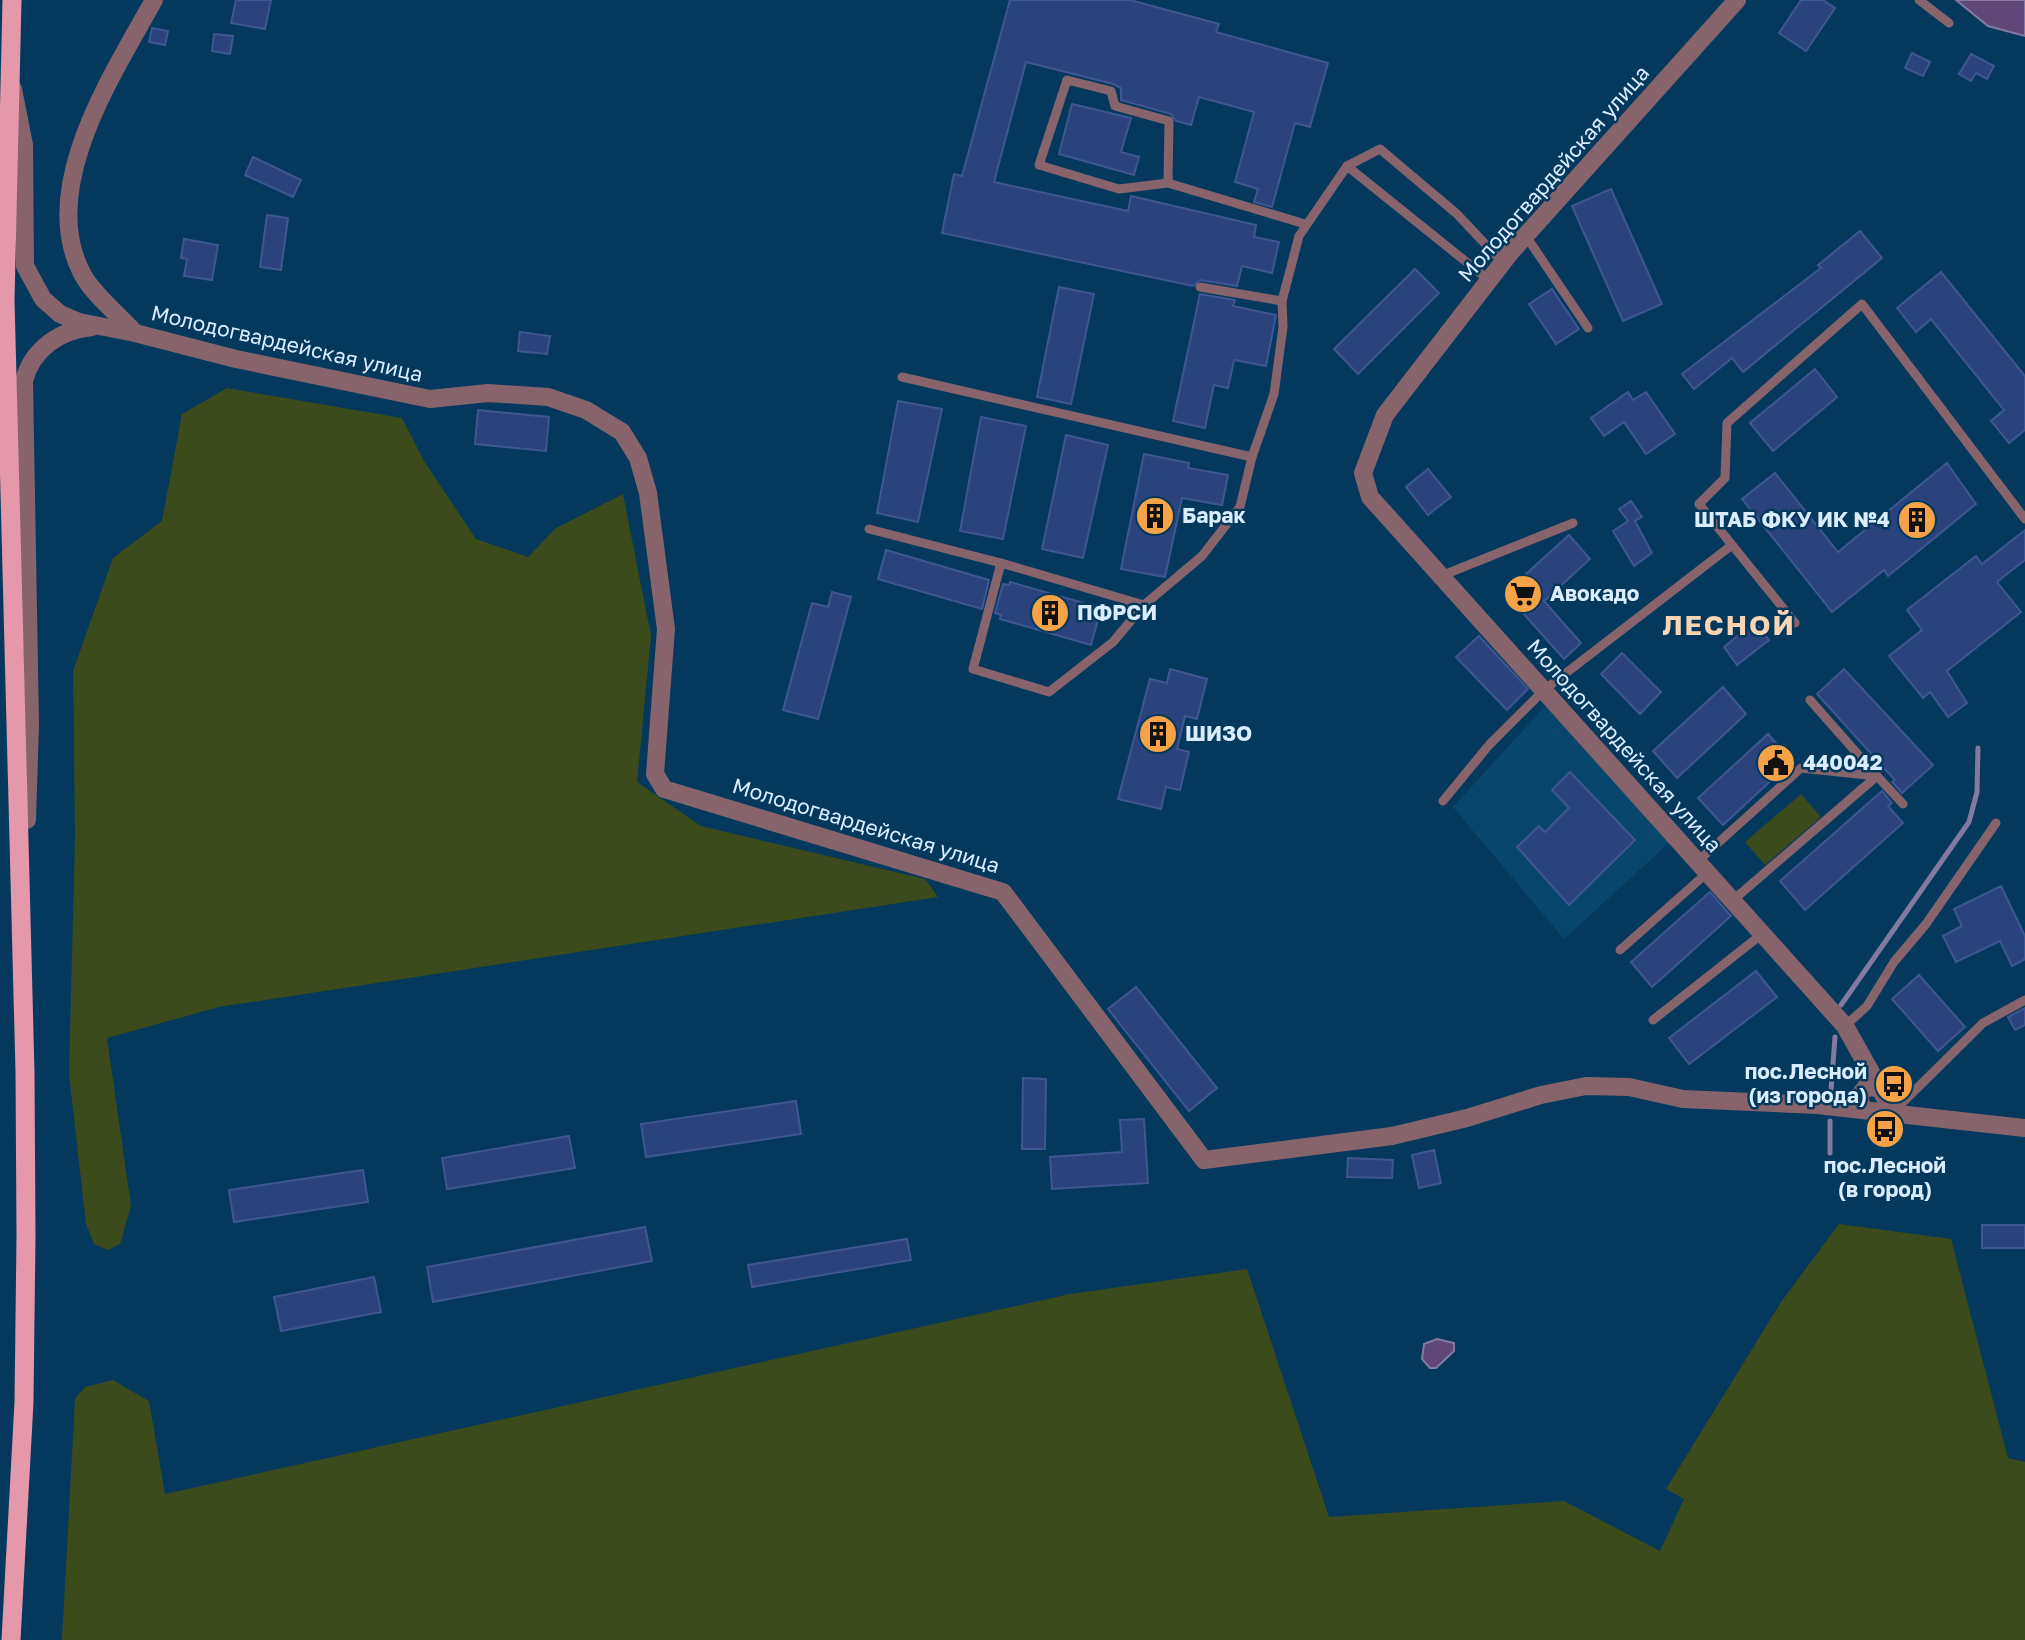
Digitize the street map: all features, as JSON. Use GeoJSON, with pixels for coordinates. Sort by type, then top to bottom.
{"type":"FeatureCollection","features":[{"type":"Feature","properties":{"kind":"highway"},"geometry":{"type":"LineString","coordinates":[[10,1640],[24,1388],[26,1223],[22,931],[5,300],[12,0]]}},
{"type":"Feature","properties":{"kind":"street"},"geometry":{"type":"LineString","coordinates":[[135,332],[85,278],[67,236],[66,202],[93,110],[154,0]]}},
{"type":"Feature","properties":{"kind":"street","name":"Молодогвардейская улица"},"geometry":{"type":"LineString","coordinates":[[1737,0],[1503,263],[1384,415],[1363,473],[1370,497],[1845,1026],[1894,1112]]}},
{"type":"Feature","properties":{"kind":"street"},"geometry":{"type":"LineString","coordinates":[[11,81],[24,145],[23,254],[30,280],[43,299],[60,314],[102,327]]}},
{"type":"Feature","properties":{"kind":"street"},"geometry":{"type":"LineString","coordinates":[[22,931],[30,725],[24,381],[32,360],[53,340],[74,330],[102,327]]}},
{"type":"Feature","properties":{"kind":"street","name":"Молодогвардейская улица"},"geometry":{"type":"LineString","coordinates":[[102,327],[135,332],[236,359],[430,399],[488,393],[548,397],[586,410],[622,432],[638,458],[648,494],[666,629],[654,774],[664,789],[1003,892],[1204,1160],[1392,1136],[1541,1095],[1586,1086],[1629,1087],[1683,1099],[1862,1108],[2025,1128]]}},
{"type":"Feature","properties":{"kind":"street"},"geometry":{"type":"LineString","coordinates":[[1862,1108],[1859,1096],[1866,1087],[1879,1088]]}},
{"type":"Feature","properties":{"kind":"lane"},"geometry":{"type":"LineString","coordinates":[[1919,0],[1949,23]]}},
{"type":"Feature","properties":{"kind":"lane"},"geometry":{"type":"LineString","coordinates":[[1168,183],[1169,121],[1115,106],[1111,91],[1067,80],[1039,165],[1119,188],[1168,183],[1305,224]]}},
{"type":"Feature","properties":{"kind":"lane"},"geometry":{"type":"LineString","coordinates":[[1001,563],[973,670],[1049,692],[1113,642],[1144,605],[1202,556],[1240,507],[1252,457],[1274,394],[1283,327],[1282,300],[1305,224],[1347,166],[1380,149],[1457,214],[1503,263]]}},
{"type":"Feature","properties":{"kind":"lane"},"geometry":{"type":"LineString","coordinates":[[1347,166],[1490,281]]}},
{"type":"Feature","properties":{"kind":"lane"},"geometry":{"type":"LineString","coordinates":[[1526,236],[1588,328]]}},
{"type":"Feature","properties":{"kind":"lane"},"geometry":{"type":"LineString","coordinates":[[1200,287],[1282,300]]}},
{"type":"Feature","properties":{"kind":"lane"},"geometry":{"type":"LineString","coordinates":[[1795,623],[1699,504],[1725,478],[1727,424],[1862,304],[2025,519]]}},
{"type":"Feature","properties":{"kind":"lane"},"geometry":{"type":"LineString","coordinates":[[902,377],[1252,457]]}},
{"type":"Feature","properties":{"kind":"lane"},"geometry":{"type":"LineString","coordinates":[[1441,576],[1573,523]]}},
{"type":"Feature","properties":{"kind":"lane"},"geometry":{"type":"LineString","coordinates":[[869,529],[1001,563],[1144,605]]}},
{"type":"Feature","properties":{"kind":"lane"},"geometry":{"type":"LineString","coordinates":[[1443,801],[1489,745],[1544,690],[1732,544]]}},
{"type":"Feature","properties":{"kind":"lane"},"geometry":{"type":"LineString","coordinates":[[1810,700],[1903,804]]}},
{"type":"Feature","properties":{"kind":"lane"},"geometry":{"type":"LineString","coordinates":[[1620,950],[1801,768],[1877,776]]}},
{"type":"Feature","properties":{"kind":"lane"},"geometry":{"type":"LineString","coordinates":[[1732,901],[1877,776]]}},
{"type":"Feature","properties":{"kind":"lane"},"geometry":{"type":"LineString","coordinates":[[1845,1026],[1867,1006],[1894,962],[1926,924],[1996,823]]}},
{"type":"Feature","properties":{"kind":"lane"},"geometry":{"type":"LineString","coordinates":[[1653,1020],[1762,934]]}},
{"type":"Feature","properties":{"kind":"lane"},"geometry":{"type":"LineString","coordinates":[[1894,1112],[1983,1023],[2025,1000]]}},
{"type":"Feature","properties":{"kind":"shaded area"},"geometry":{"type":"Polygon","coordinates":[[[1956,0],[2025,0],[2025,36],[1988,26],[1956,0]]]}},
{"type":"Feature","properties":{"kind":"shaded area"},"geometry":{"type":"Polygon","coordinates":[[[1546,705],[1670,842],[1564,939],[1453,807],[1546,705]]]}},
{"type":"Feature","properties":{"kind":"shaded area"},"geometry":{"type":"Polygon","coordinates":[[[1437,1339],[1454,1343],[1454,1351],[1436,1368],[1430,1368],[1422,1359],[1424,1344],[1437,1339]]]}},
{"type":"Feature","properties":{"kind":"green space"},"geometry":{"type":"Polygon","coordinates":[[[227,388],[402,418],[424,461],[476,539],[528,557],[556,528],[623,494],[651,636],[637,782],[701,826],[925,879],[938,897],[219,1007],[107,1038],[131,1206],[120,1244],[108,1250],[94,1244],[86,1224],[69,1074],[75,836],[73,671],[113,558],[162,521],[182,414],[227,388]]]}},
{"type":"Feature","properties":{"kind":"green space"},"geometry":{"type":"Polygon","coordinates":[[[1801,794],[1821,817],[1765,865],[1745,842],[1801,794]]]}},
{"type":"Feature","properties":{"kind":"green space"},"geometry":{"type":"Polygon","coordinates":[[[1839,1224],[1951,1239],[2008,1458],[2025,1462],[2025,1640],[62,1640],[75,1399],[85,1387],[113,1380],[149,1401],[165,1494],[1070,1294],[1247,1269],[1329,1517],[1564,1501],[1660,1551],[1684,1499],[1666,1489],[1781,1302],[1839,1224]]]}},
{"type":"Feature","properties":{"kind":"building"},"geometry":{"type":"Polygon","coordinates":[[[236,0],[271,0],[265,29],[231,23],[236,0]]]}},
{"type":"Feature","properties":{"kind":"building"},"geometry":{"type":"Polygon","coordinates":[[[1010,0],[1130,0],[1219,24],[1216,32],[1328,63],[1310,127],[1295,123],[1272,207],[1254,202],[1258,189],[1235,182],[1254,112],[1199,97],[1191,125],[1176,121],[1171,114],[1121,100],[1121,88],[1113,84],[1026,62],[994,182],[1128,211],[1131,196],[1256,225],[1254,237],[1279,242],[1272,273],[1242,266],[1237,286],[1200,280],[1193,286],[942,233],[954,174],[962,176],[1010,0]]]}},
{"type":"Feature","properties":{"kind":"building"},"geometry":{"type":"Polygon","coordinates":[[[1801,0],[1823,0],[1835,8],[1806,51],[1779,33],[1801,0]]]}},
{"type":"Feature","properties":{"kind":"building"},"geometry":{"type":"Polygon","coordinates":[[[152,28],[168,31],[165,45],[149,42],[152,28]]]}},
{"type":"Feature","properties":{"kind":"building"},"geometry":{"type":"Polygon","coordinates":[[[214,34],[233,36],[230,54],[212,51],[214,34]]]}},
{"type":"Feature","properties":{"kind":"building"},"geometry":{"type":"Polygon","coordinates":[[[1912,53],[1930,62],[1923,76],[1905,68],[1912,53]]]}},
{"type":"Feature","properties":{"kind":"building"},"geometry":{"type":"Polygon","coordinates":[[[1971,54],[1994,66],[1987,79],[1976,73],[1971,81],[1959,74],[1971,54]]]}},
{"type":"Feature","properties":{"kind":"building"},"geometry":{"type":"Polygon","coordinates":[[[1072,104],[1131,118],[1121,152],[1139,157],[1134,175],[1059,154],[1072,104]]]}},
{"type":"Feature","properties":{"kind":"building"},"geometry":{"type":"Polygon","coordinates":[[[253,157],[301,180],[293,197],[245,175],[253,157]]]}},
{"type":"Feature","properties":{"kind":"building"},"geometry":{"type":"Polygon","coordinates":[[[1611,189],[1662,304],[1623,321],[1572,206],[1611,189]]]}},
{"type":"Feature","properties":{"kind":"building"},"geometry":{"type":"Polygon","coordinates":[[[267,215],[288,218],[281,270],[260,267],[267,215]]]}},
{"type":"Feature","properties":{"kind":"building"},"geometry":{"type":"Polygon","coordinates":[[[1860,231],[1882,258],[1743,372],[1732,358],[1694,389],[1682,374],[1821,268],[1818,265],[1860,231]]]}},
{"type":"Feature","properties":{"kind":"building"},"geometry":{"type":"Polygon","coordinates":[[[184,239],[218,245],[212,280],[184,276],[187,259],[181,258],[184,239]]]}},
{"type":"Feature","properties":{"kind":"building"},"geometry":{"type":"Polygon","coordinates":[[[1415,269],[1439,293],[1358,374],[1334,349],[1415,269]]]}},
{"type":"Feature","properties":{"kind":"building"},"geometry":{"type":"Polygon","coordinates":[[[1941,272],[2025,376],[2025,430],[2009,443],[1991,421],[2004,410],[1931,319],[1916,332],[1897,308],[1941,272]]]}},
{"type":"Feature","properties":{"kind":"building"},"geometry":{"type":"Polygon","coordinates":[[[1059,287],[1094,294],[1071,404],[1037,397],[1059,287]]]}},
{"type":"Feature","properties":{"kind":"building"},"geometry":{"type":"Polygon","coordinates":[[[1552,289],[1579,329],[1556,344],[1529,304],[1552,289]]]}},
{"type":"Feature","properties":{"kind":"building"},"geometry":{"type":"Polygon","coordinates":[[[1200,294],[1235,300],[1233,306],[1276,315],[1266,366],[1234,360],[1228,388],[1214,385],[1205,428],[1173,421],[1200,294]]]}},
{"type":"Feature","properties":{"kind":"building"},"geometry":{"type":"Polygon","coordinates":[[[520,332],[550,336],[547,354],[518,351],[520,332]]]}},
{"type":"Feature","properties":{"kind":"building"},"geometry":{"type":"Polygon","coordinates":[[[1815,369],[1837,397],[1773,451],[1750,423],[1815,369]]]}},
{"type":"Feature","properties":{"kind":"building"},"geometry":{"type":"Polygon","coordinates":[[[1628,392],[1633,400],[1646,392],[1675,434],[1646,454],[1624,422],[1604,436],[1591,418],[1628,392]]]}},
{"type":"Feature","properties":{"kind":"building"},"geometry":{"type":"Polygon","coordinates":[[[898,401],[942,409],[918,522],[877,513],[898,401]]]}},
{"type":"Feature","properties":{"kind":"building"},"geometry":{"type":"Polygon","coordinates":[[[478,410],[549,417],[546,451],[475,444],[478,410]]]}},
{"type":"Feature","properties":{"kind":"building"},"geometry":{"type":"Polygon","coordinates":[[[981,417],[1026,426],[1003,539],[960,531],[981,417]]]}},
{"type":"Feature","properties":{"kind":"building"},"geometry":{"type":"Polygon","coordinates":[[[1066,435],[1108,445],[1083,558],[1042,549],[1066,435]]]}},
{"type":"Feature","properties":{"kind":"building","name":"Барак"},"geometry":{"type":"Polygon","coordinates":[[[1144,454],[1189,463],[1188,468],[1228,475],[1222,505],[1182,498],[1165,577],[1121,569],[1144,454]]]}},
{"type":"Feature","properties":{"kind":"building"},"geometry":{"type":"Polygon","coordinates":[[[1947,463],[1976,504],[1888,576],[1884,570],[1832,612],[1742,499],[1775,473],[1838,552],[1947,463]]]}},
{"type":"Feature","properties":{"kind":"building"},"geometry":{"type":"Polygon","coordinates":[[[1428,469],[1451,497],[1428,515],[1406,487],[1428,469]]]}},
{"type":"Feature","properties":{"kind":"building"},"geometry":{"type":"Polygon","coordinates":[[[1631,501],[1642,517],[1635,521],[1652,553],[1634,566],[1613,531],[1628,521],[1619,509],[1631,501]]]}},
{"type":"Feature","properties":{"kind":"building"},"geometry":{"type":"Polygon","coordinates":[[[2025,530],[2025,560],[1997,582],[2021,612],[1947,671],[1967,703],[1948,717],[1930,692],[1923,698],[1889,656],[1922,630],[1907,610],[1976,556],[1982,564],[2025,530]]]}},
{"type":"Feature","properties":{"kind":"building"},"geometry":{"type":"Polygon","coordinates":[[[1569,535],[1590,559],[1544,601],[1581,643],[1564,659],[1505,593],[1569,535]]]}},
{"type":"Feature","properties":{"kind":"building"},"geometry":{"type":"Polygon","coordinates":[[[886,550],[989,580],[982,609],[878,579],[886,550]]]}},
{"type":"Feature","properties":{"kind":"building","name":"ПФРСИ"},"geometry":{"type":"Polygon","coordinates":[[[1010,582],[1101,608],[1091,645],[1000,619],[1001,615],[995,613],[1003,584],[1009,585],[1010,582]]]}},
{"type":"Feature","properties":{"kind":"building"},"geometry":{"type":"Polygon","coordinates":[[[832,592],[851,597],[818,719],[783,710],[812,603],[828,607],[832,592]]]}},
{"type":"Feature","properties":{"kind":"building"},"geometry":{"type":"Polygon","coordinates":[[[1755,622],[1769,640],[1737,665],[1724,647],[1755,622]]]}},
{"type":"Feature","properties":{"kind":"building"},"geometry":{"type":"Polygon","coordinates":[[[1479,636],[1528,689],[1507,710],[1456,657],[1479,636]]]}},
{"type":"Feature","properties":{"kind":"building"},"geometry":{"type":"Polygon","coordinates":[[[1622,653],[1661,692],[1640,714],[1601,674],[1622,653]]]}},
{"type":"Feature","properties":{"kind":"building","name":"ШИЗО"},"geometry":{"type":"Polygon","coordinates":[[[1170,669],[1207,679],[1197,719],[1185,716],[1177,749],[1189,752],[1180,790],[1166,787],[1161,809],[1118,799],[1150,679],[1167,683],[1170,669]]]}},
{"type":"Feature","properties":{"kind":"building"},"geometry":{"type":"Polygon","coordinates":[[[1844,669],[1933,765],[1902,793],[1892,782],[1895,780],[1817,694],[1844,669]]]}},
{"type":"Feature","properties":{"kind":"building"},"geometry":{"type":"Polygon","coordinates":[[[1723,687],[1746,714],[1677,778],[1653,751],[1723,687]]]}},
{"type":"Feature","properties":{"kind":"building"},"geometry":{"type":"Polygon","coordinates":[[[1768,734],[1792,761],[1723,825],[1698,798],[1768,734]]]}},
{"type":"Feature","properties":{"kind":"building"},"geometry":{"type":"Polygon","coordinates":[[[1570,772],[1635,840],[1569,905],[1517,847],[1539,826],[1545,832],[1569,808],[1552,790],[1570,772]]]}},
{"type":"Feature","properties":{"kind":"building"},"geometry":{"type":"Polygon","coordinates":[[[1882,791],[1892,803],[1888,806],[1903,823],[1805,910],[1780,881],[1882,791]]]}},
{"type":"Feature","properties":{"kind":"building"},"geometry":{"type":"Polygon","coordinates":[[[2001,886],[2025,936],[2025,959],[2012,966],[2000,941],[1956,962],[1943,936],[1962,926],[1954,909],[2001,886]]]}},
{"type":"Feature","properties":{"kind":"building"},"geometry":{"type":"Polygon","coordinates":[[[1710,892],[1731,916],[1652,987],[1631,962],[1710,892]]]}},
{"type":"Feature","properties":{"kind":"building"},"geometry":{"type":"Polygon","coordinates":[[[1756,971],[1777,997],[1689,1064],[1669,1038],[1756,971]]]}},
{"type":"Feature","properties":{"kind":"building"},"geometry":{"type":"Polygon","coordinates":[[[1919,975],[1965,1027],[1938,1051],[1892,999],[1919,975]]]}},
{"type":"Feature","properties":{"kind":"building"},"geometry":{"type":"Polygon","coordinates":[[[1136,987],[1217,1088],[1189,1111],[1108,1009],[1136,987]]]}},
{"type":"Feature","properties":{"kind":"building"},"geometry":{"type":"Polygon","coordinates":[[[2025,1008],[2025,1025],[2015,1030],[2008,1017],[2025,1008]]]}},
{"type":"Feature","properties":{"kind":"building"},"geometry":{"type":"Polygon","coordinates":[[[1023,1078],[1046,1079],[1045,1149],[1022,1149],[1023,1078]]]}},
{"type":"Feature","properties":{"kind":"building"},"geometry":{"type":"Polygon","coordinates":[[[796,1101],[801,1134],[646,1157],[641,1124],[796,1101]]]}},
{"type":"Feature","properties":{"kind":"building"},"geometry":{"type":"Polygon","coordinates":[[[1144,1119],[1148,1183],[1052,1189],[1050,1157],[1122,1152],[1120,1120],[1144,1119]]]}},
{"type":"Feature","properties":{"kind":"building"},"geometry":{"type":"Polygon","coordinates":[[[569,1136],[575,1168],[447,1189],[442,1158],[569,1136]]]}},
{"type":"Feature","properties":{"kind":"building"},"geometry":{"type":"Polygon","coordinates":[[[1434,1150],[1441,1183],[1419,1188],[1412,1155],[1434,1150]]]}},
{"type":"Feature","properties":{"kind":"building"},"geometry":{"type":"Polygon","coordinates":[[[1348,1158],[1393,1160],[1392,1178],[1347,1177],[1348,1158]]]}},
{"type":"Feature","properties":{"kind":"building"},"geometry":{"type":"Polygon","coordinates":[[[363,1170],[368,1202],[234,1222],[229,1190],[363,1170]]]}},
{"type":"Feature","properties":{"kind":"building"},"geometry":{"type":"Polygon","coordinates":[[[1982,1225],[2025,1225],[2025,1248],[1982,1248],[1982,1225]]]}},
{"type":"Feature","properties":{"kind":"building"},"geometry":{"type":"Polygon","coordinates":[[[645,1227],[652,1261],[433,1302],[427,1267],[645,1227]]]}},
{"type":"Feature","properties":{"kind":"building"},"geometry":{"type":"Polygon","coordinates":[[[907,1239],[911,1260],[752,1287],[748,1265],[907,1239]]]}},
{"type":"Feature","properties":{"kind":"building"},"geometry":{"type":"Polygon","coordinates":[[[374,1277],[381,1312],[281,1331],[274,1297],[374,1277]]]}},
{"type":"Feature","properties":{"kind":"waterway"},"geometry":{"type":"LineString","coordinates":[[1841,1005],[1969,822],[1977,792],[1978,748]]}},
{"type":"Feature","properties":{"kind":"waterway"},"geometry":{"type":"LineString","coordinates":[[1831,1090],[1835,1037]]}},
{"type":"Feature","properties":{"kind":"waterway"},"geometry":{"type":"LineString","coordinates":[[1830,1121],[1830,1153]]}},
{"type":"Feature","properties":{"kind":"place","name":"Барак"},"geometry":{"type":"Point","coordinates":[1155,516]}},
{"type":"Feature","properties":{"kind":"place","name":"ШТАБ ФКУ ИК №4"},"geometry":{"type":"Point","coordinates":[1917,520]}},
{"type":"Feature","properties":{"kind":"place","name":"Авокадо"},"geometry":{"type":"Point","coordinates":[1523,594]}},
{"type":"Feature","properties":{"kind":"place","name":"ПФРСИ"},"geometry":{"type":"Point","coordinates":[1050,613]}},
{"type":"Feature","properties":{"kind":"place","name":"ШИЗО"},"geometry":{"type":"Point","coordinates":[1158,734]}},
{"type":"Feature","properties":{"kind":"place","name":"440042"},"geometry":{"type":"Point","coordinates":[1776,763]}},
{"type":"Feature","properties":{"kind":"place","name":"пос.Лесной (из города)"},"geometry":{"type":"Point","coordinates":[1894,1084]}},
{"type":"Feature","properties":{"kind":"place","name":"пос.Лесной (в город)"},"geometry":{"type":"Point","coordinates":[1885,1129]}},
{"type":"Feature","properties":{"kind":"district","name":"ЛЕСНОЙ"},"geometry":{"type":"Point","coordinates":[1729,625]}}]}
